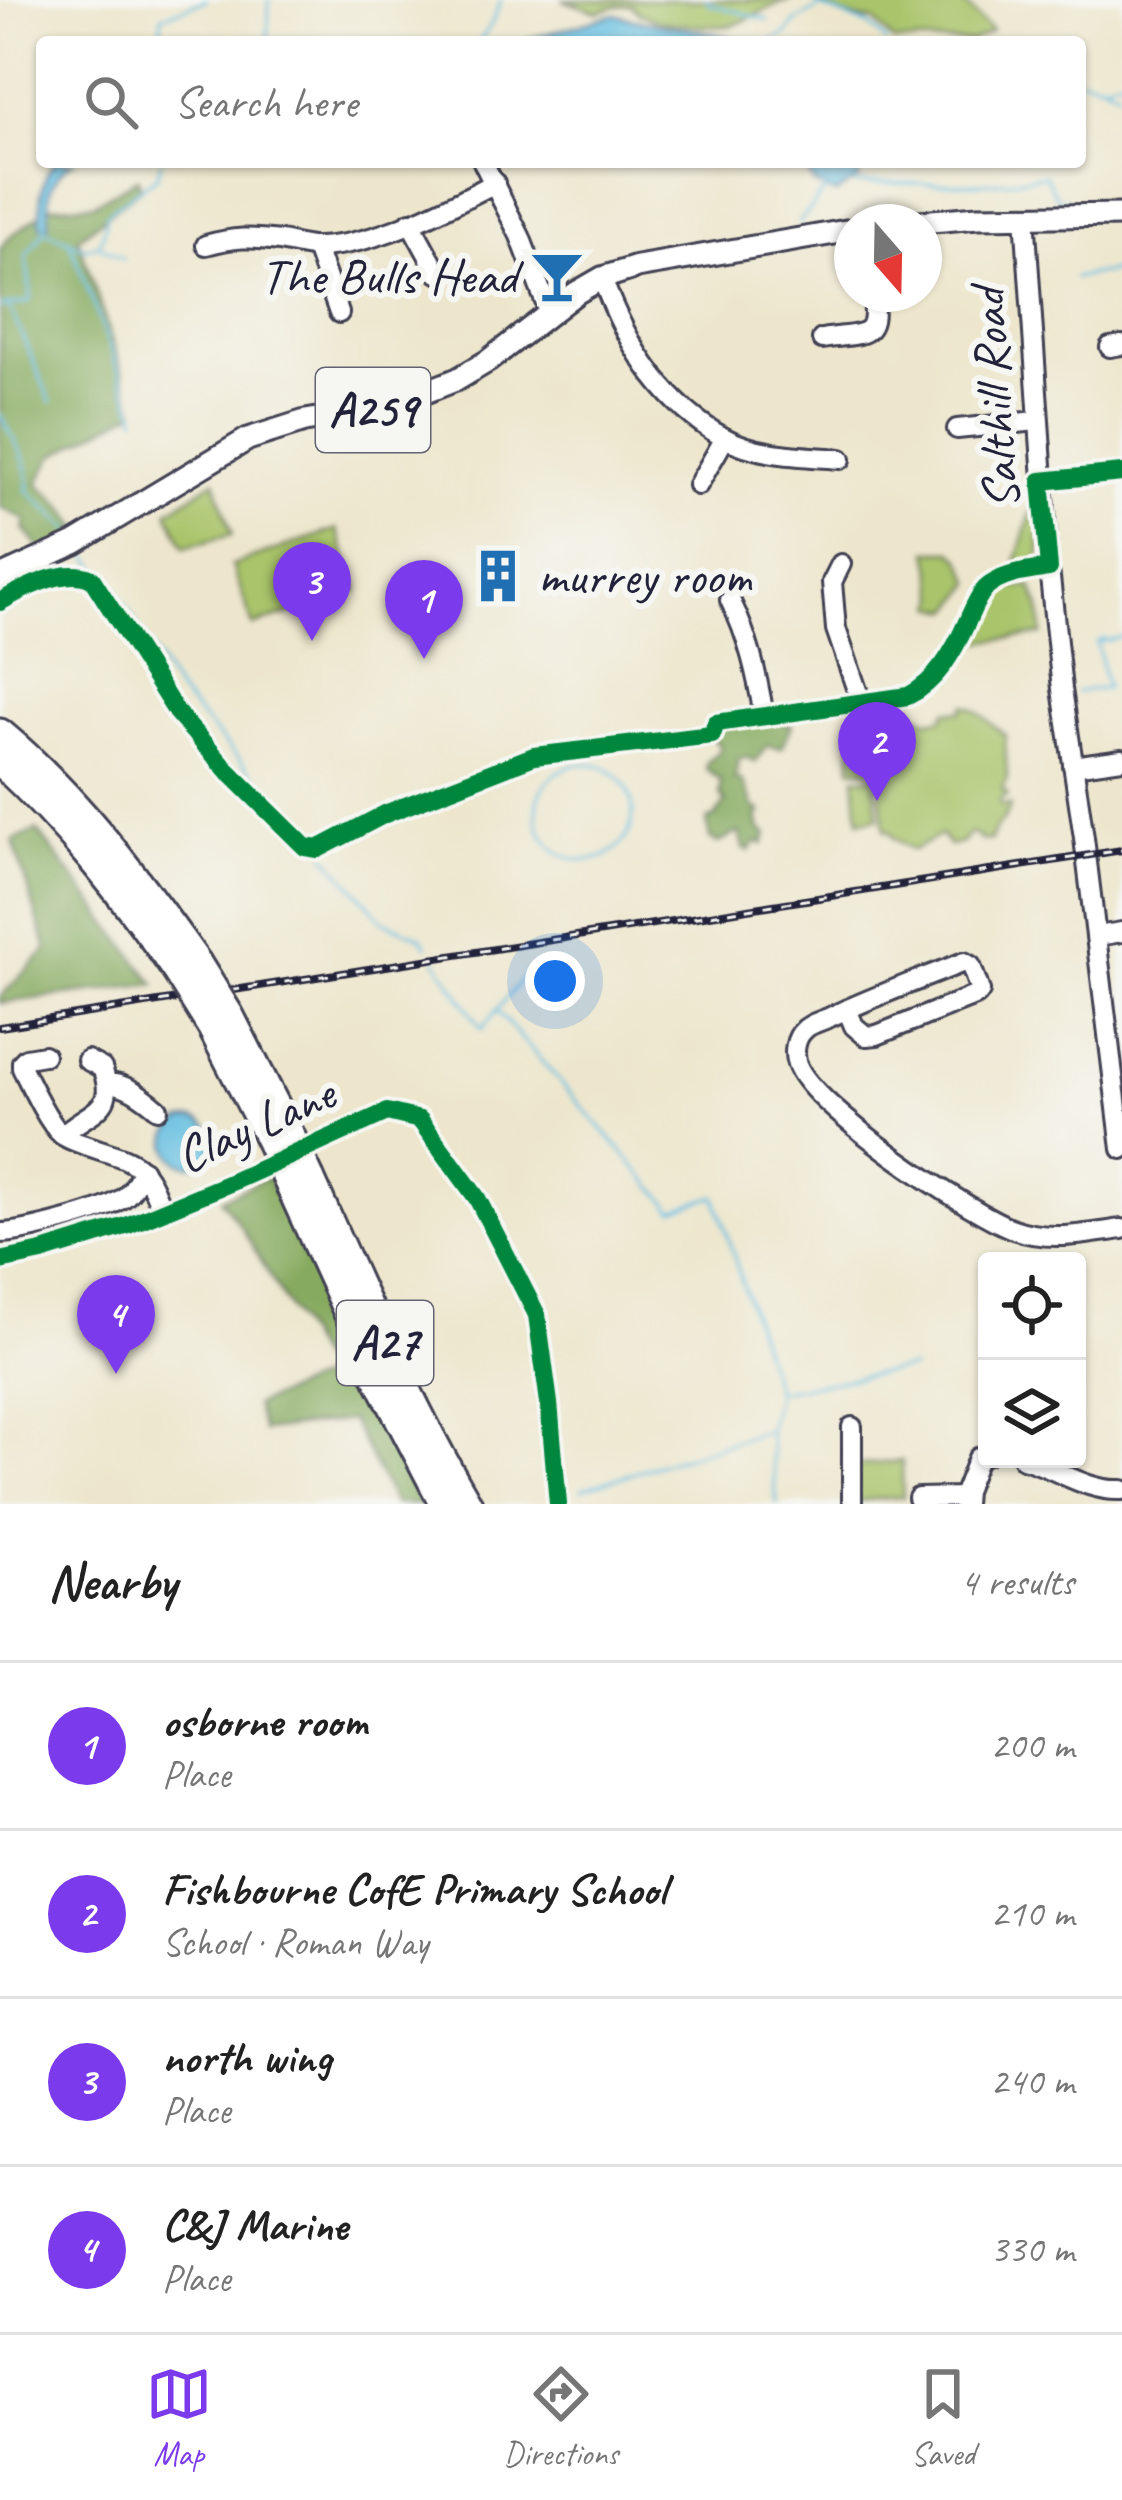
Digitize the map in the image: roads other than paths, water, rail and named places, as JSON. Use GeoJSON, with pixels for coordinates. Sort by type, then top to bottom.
{"type":"FeatureCollection","features":[{"type":"Feature","properties":{"kind":"highway","name":"A27"},"geometry":{"type":"LineString","coordinates":[[0,733],[108,843],[221,1022],[300,1183],[374,1370],[444,1504]]}},
{"type":"Feature","properties":{"kind":"highway","name":"A27"},"geometry":{"type":"LineString","coordinates":[[0,762],[187,966]]}},
{"type":"Feature","properties":{"kind":"highway","name":"A27"},"geometry":{"type":"LineString","coordinates":[[300,1183],[468,1504]]}},
{"type":"Feature","properties":{"kind":"main road"},"geometry":{"type":"LineString","coordinates":[[942,221],[1122,215]]}},
{"type":"Feature","properties":{"kind":"main road","name":"A259"},"geometry":{"type":"LineString","coordinates":[[0,577],[75,543],[248,439],[304,421],[385,408],[458,379],[602,278],[637,267],[834,233]]}},
{"type":"Feature","properties":{"kind":"street"},"geometry":{"type":"LineString","coordinates":[[486,168],[520,236],[549,312]]}},
{"type":"Feature","properties":{"kind":"street"},"geometry":{"type":"LineString","coordinates":[[206,245],[237,237],[316,248],[382,234],[495,183]]}},
{"type":"Feature","properties":{"kind":"street","name":"Salthill Road"},"geometry":{"type":"LineString","coordinates":[[1025,215],[1049,568],[1122,1149]]}},
{"type":"Feature","properties":{"kind":"street"},"geometry":{"type":"LineString","coordinates":[[410,223],[438,273]]}},
{"type":"Feature","properties":{"kind":"street"},"geometry":{"type":"LineString","coordinates":[[316,248],[339,313]]}},
{"type":"Feature","properties":{"kind":"street"},"geometry":{"type":"LineString","coordinates":[[602,278],[624,333],[663,389],[725,438],[784,455],[841,459]]}},
{"type":"Feature","properties":{"kind":"street"},"geometry":{"type":"LineString","coordinates":[[822,339],[866,331],[877,320],[875,312]]}},
{"type":"Feature","properties":{"kind":"street"},"geometry":{"type":"LineString","coordinates":[[957,429],[1037,421]]}},
{"type":"Feature","properties":{"kind":"street"},"geometry":{"type":"LineString","coordinates":[[698,485],[725,438]]}},
{"type":"Feature","properties":{"kind":"street"},"geometry":{"type":"LineString","coordinates":[[1042,481],[1122,472]]}},
{"type":"Feature","properties":{"kind":"street"},"geometry":{"type":"LineString","coordinates":[[841,564],[832,582],[836,629],[861,702]]}},
{"type":"Feature","properties":{"kind":"street"},"geometry":{"type":"LineString","coordinates":[[716,723],[908,696],[921,690],[958,642],[981,592],[996,581],[1049,568]]}},
{"type":"Feature","properties":{"kind":"street"},"geometry":{"type":"LineString","coordinates":[[730,600],[755,663],[764,716]]}},
{"type":"Feature","properties":{"kind":"street"},"geometry":{"type":"LineString","coordinates":[[1073,766],[1122,759]]}},
{"type":"Feature","properties":{"kind":"street"},"geometry":{"type":"LineString","coordinates":[[1097,936],[1122,932]]}},
{"type":"Feature","properties":{"kind":"street"},"geometry":{"type":"LineString","coordinates":[[847,1009],[854,1026],[866,1036],[877,1035],[977,995],[980,991],[971,966],[964,962],[847,1009],[804,1029],[795,1046],[796,1062],[807,1081],[844,1116],[985,1217],[1038,1236],[1122,1229]]}},
{"type":"Feature","properties":{"kind":"street"},"geometry":{"type":"LineString","coordinates":[[44,1055],[26,1058],[22,1068],[62,1135],[143,1170],[162,1211]]}},
{"type":"Feature","properties":{"kind":"street"},"geometry":{"type":"LineString","coordinates":[[62,1135],[103,1106],[108,1096],[102,1068],[87,1060]]}},
{"type":"Feature","properties":{"kind":"street"},"geometry":{"type":"LineString","coordinates":[[108,1084],[115,1082],[158,1109]]}},
{"type":"Feature","properties":{"kind":"street","name":"Clay Lane"},"geometry":{"type":"LineString","coordinates":[[0,1261],[42,1252],[162,1211],[387,1112],[420,1120],[477,1198],[537,1315],[558,1504]]}},
{"type":"Feature","properties":{"kind":"street"},"geometry":{"type":"LineString","coordinates":[[0,1233],[29,1230],[117,1202],[130,1192],[143,1170]]}},
{"type":"Feature","properties":{"kind":"street"},"geometry":{"type":"LineString","coordinates":[[852,1427],[852,1504]]}},
{"type":"Feature","properties":{"kind":"street"},"geometry":{"type":"LineString","coordinates":[[918,1498],[964,1500],[978,1457]]}},
{"type":"Feature","properties":{"kind":"street"},"geometry":{"type":"LineString","coordinates":[[1058,1468],[1100,1491],[1122,1490]]}},
{"type":"Feature","properties":{"kind":"water"},"geometry":{"type":"Polygon","coordinates":[[[615,14],[722,36],[539,36],[615,14]]]}},
{"type":"Feature","properties":{"kind":"water"},"geometry":{"type":"Polygon","coordinates":[[[51,168],[64,168],[49,198],[49,226],[41,226],[41,192],[51,168]]]}},
{"type":"Feature","properties":{"kind":"water"},"geometry":{"type":"Polygon","coordinates":[[[806,168],[856,168],[860,178],[835,194],[814,184],[806,168]]]}},
{"type":"Feature","properties":{"kind":"water"},"geometry":{"type":"Polygon","coordinates":[[[191,1119],[208,1125],[214,1142],[208,1159],[191,1165],[174,1159],[168,1142],[174,1125],[191,1119]]]}},
{"type":"Feature","properties":{"kind":"waterway"},"geometry":{"type":"LineString","coordinates":[[165,36],[162,16],[206,0]]}},
{"type":"Feature","properties":{"kind":"waterway"},"geometry":{"type":"LineString","coordinates":[[268,36],[269,0]]}},
{"type":"Feature","properties":{"kind":"waterway"},"geometry":{"type":"LineString","coordinates":[[483,36],[501,0]]}},
{"type":"Feature","properties":{"kind":"waterway"},"geometry":{"type":"LineString","coordinates":[[707,0],[768,20]]}},
{"type":"Feature","properties":{"kind":"waterway"},"geometry":{"type":"LineString","coordinates":[[782,36],[797,20],[821,7],[817,0]]}},
{"type":"Feature","properties":{"kind":"waterway"},"geometry":{"type":"LineString","coordinates":[[821,7],[870,26],[881,36]]}},
{"type":"Feature","properties":{"kind":"waterway"},"geometry":{"type":"LineString","coordinates":[[1086,79],[1102,83],[1122,78]]}},
{"type":"Feature","properties":{"kind":"waterway"},"geometry":{"type":"LineString","coordinates":[[1105,85],[1119,92]]}},
{"type":"Feature","properties":{"kind":"waterway"},"geometry":{"type":"LineString","coordinates":[[47,231],[85,248],[98,245],[107,213],[157,176],[159,168]]}},
{"type":"Feature","properties":{"kind":"waterway"},"geometry":{"type":"LineString","coordinates":[[853,184],[973,183],[1044,175]]}},
{"type":"Feature","properties":{"kind":"waterway"},"geometry":{"type":"LineString","coordinates":[[1046,177],[1058,199],[1067,198]]}},
{"type":"Feature","properties":{"kind":"waterway"},"geometry":{"type":"LineString","coordinates":[[799,223],[825,190]]}},
{"type":"Feature","properties":{"kind":"waterway"},"geometry":{"type":"LineString","coordinates":[[0,307],[28,302],[31,297],[26,256],[45,226]]}},
{"type":"Feature","properties":{"kind":"waterway"},"geometry":{"type":"LineString","coordinates":[[69,240],[137,418]]}},
{"type":"Feature","properties":{"kind":"waterway"},"geometry":{"type":"LineString","coordinates":[[99,245],[123,258]]}},
{"type":"Feature","properties":{"kind":"waterway"},"geometry":{"type":"LineString","coordinates":[[1074,278],[1122,272]]}},
{"type":"Feature","properties":{"kind":"waterway"},"geometry":{"type":"LineString","coordinates":[[9,306],[51,402]]}},
{"type":"Feature","properties":{"kind":"waterway"},"geometry":{"type":"LineString","coordinates":[[0,414],[25,461],[28,491],[71,531]]}},
{"type":"Feature","properties":{"kind":"waterway"},"geometry":{"type":"LineString","coordinates":[[88,555],[176,690],[315,842]]}},
{"type":"Feature","properties":{"kind":"waterway"},"geometry":{"type":"LineString","coordinates":[[1103,638],[1122,637]]}},
{"type":"Feature","properties":{"kind":"waterway"},"geometry":{"type":"LineString","coordinates":[[1076,692],[1106,688],[1097,642],[1103,641]]}},
{"type":"Feature","properties":{"kind":"waterway"},"geometry":{"type":"LineString","coordinates":[[585,764],[603,767],[619,778],[630,794],[633,812],[630,830],[619,846],[603,857],[585,860],[567,857],[551,846],[540,830],[537,812],[540,794],[551,778],[567,767],[585,764]]}},
{"type":"Feature","properties":{"kind":"waterway"},"geometry":{"type":"LineString","coordinates":[[326,855],[383,921],[421,937],[427,946]]}},
{"type":"Feature","properties":{"kind":"waterway"},"geometry":{"type":"LineString","coordinates":[[436,960],[482,1029],[527,972]]}},
{"type":"Feature","properties":{"kind":"waterway"},"geometry":{"type":"LineString","coordinates":[[496,1010],[674,1210],[715,1196],[776,1391],[769,1430],[777,1504]]}},
{"type":"Feature","properties":{"kind":"waterway"},"geometry":{"type":"LineString","coordinates":[[778,1391],[912,1368]]}},
{"type":"Feature","properties":{"kind":"waterway"},"geometry":{"type":"LineString","coordinates":[[582,1489],[769,1430]]}},
{"type":"Feature","properties":{"kind":"railway"},"geometry":{"type":"LineString","coordinates":[[0,1027],[1122,850]]}},
{"type":"Feature","properties":{"kind":"place","name":"The Bulls Head"},"geometry":{"type":"Point","coordinates":[557,276]}},
{"type":"Feature","properties":{"kind":"place","name":"murrey room"},"geometry":{"type":"Point","coordinates":[498,576]}},
{"type":"Feature","properties":{"kind":"place","name":"north wing"},"geometry":{"type":"Point","coordinates":[312,641]}},
{"type":"Feature","properties":{"kind":"place","name":"osborne room"},"geometry":{"type":"Point","coordinates":[424,659]}},
{"type":"Feature","properties":{"kind":"place","name":"Fishbourne CofE Primary School"},"geometry":{"type":"Point","coordinates":[877,801]}},
{"type":"Feature","properties":{"kind":"place","name":"C&J Marine"},"geometry":{"type":"Point","coordinates":[116,1374]}}]}
